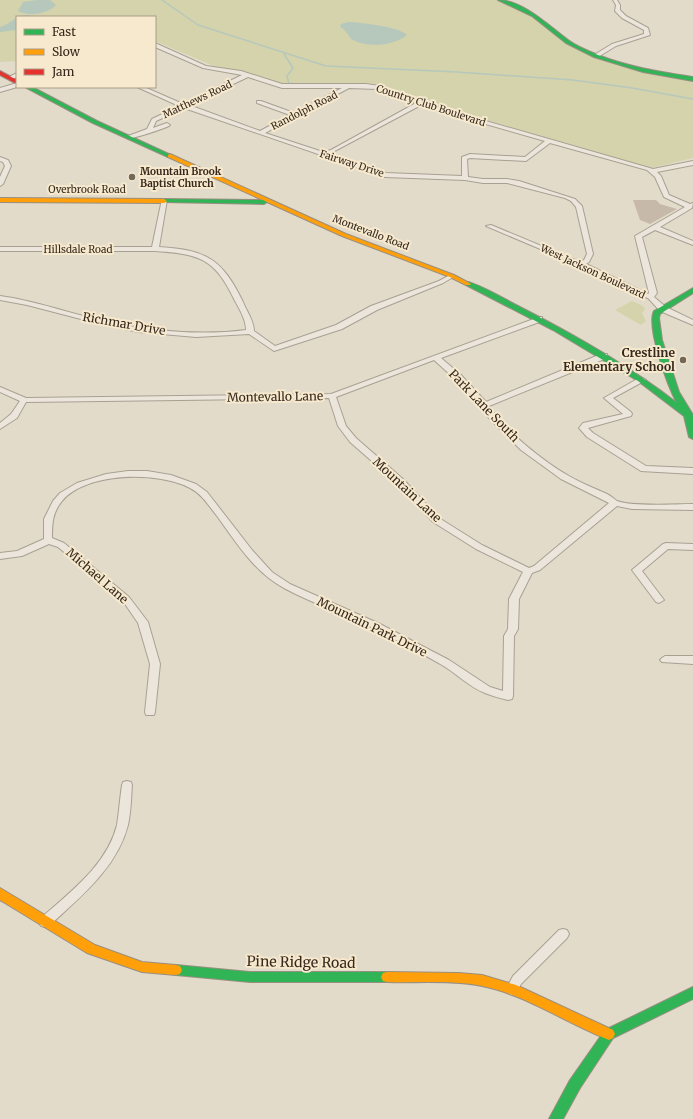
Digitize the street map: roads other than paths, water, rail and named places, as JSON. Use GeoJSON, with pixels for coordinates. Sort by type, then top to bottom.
{"type":"FeatureCollection","features":[{"type":"Feature","properties":{"kind":"main road"},"geometry":{"type":"LineString","coordinates":[[500,0],[534,15],[568,42],[596,56],[643,70],[693,79]]}},
{"type":"Feature","properties":{"kind":"main road"},"geometry":{"type":"LineString","coordinates":[[0,73],[15,78]]}},
{"type":"Feature","properties":{"kind":"main road","name":"Montevallo Road"},"geometry":{"type":"LineString","coordinates":[[30,88],[96,122],[270,202],[344,235],[452,276],[533,315],[568,334],[644,381],[690,416]]}},
{"type":"Feature","properties":{"kind":"main road","name":"Overbrook Road"},"geometry":{"type":"LineString","coordinates":[[0,200],[164,200],[270,202]]}},
{"type":"Feature","properties":{"kind":"main road"},"geometry":{"type":"LineString","coordinates":[[693,290],[662,309],[657,313],[655,318],[658,340],[668,372],[675,392],[690,416],[693,437]]}},
{"type":"Feature","properties":{"kind":"main road"},"geometry":{"type":"LineString","coordinates":[[644,381],[655,382],[666,379],[668,372]]}},
{"type":"Feature","properties":{"kind":"main road","name":"Pine Ridge Road"},"geometry":{"type":"LineString","coordinates":[[0,893],[9,900],[91,949],[142,967],[250,977],[458,978],[482,980],[512,989],[609,1034]]}},
{"type":"Feature","properties":{"kind":"main road"},"geometry":{"type":"LineString","coordinates":[[556,1119],[575,1084],[609,1034],[693,993]]}},
{"type":"Feature","properties":{"kind":"street"},"geometry":{"type":"LineString","coordinates":[[596,56],[608,46],[636,40],[646,34],[646,29],[624,17],[617,10],[618,5],[615,0]]}},
{"type":"Feature","properties":{"kind":"street","name":"Country Club Boulevard"},"geometry":{"type":"LineString","coordinates":[[156,45],[205,67],[247,75],[287,86],[378,87],[420,102],[652,171]]}},
{"type":"Feature","properties":{"kind":"street","name":"Matthews Road"},"geometry":{"type":"LineString","coordinates":[[130,137],[149,130],[154,120],[247,75]]}},
{"type":"Feature","properties":{"kind":"street"},"geometry":{"type":"LineString","coordinates":[[0,90],[16,85]]}},
{"type":"Feature","properties":{"kind":"street","name":"Randolph Road"},"geometry":{"type":"LineString","coordinates":[[260,133],[348,86]]}},
{"type":"Feature","properties":{"kind":"street","name":"Fairway Drive"},"geometry":{"type":"LineString","coordinates":[[142,88],[184,106],[385,175],[465,178],[483,181],[519,183],[553,192],[573,200],[579,206],[590,254],[587,261],[580,264]]}},
{"type":"Feature","properties":{"kind":"street"},"geometry":{"type":"LineString","coordinates":[[258,102],[294,115]]}},
{"type":"Feature","properties":{"kind":"street"},"geometry":{"type":"LineString","coordinates":[[324,154],[333,151],[420,102]]}},
{"type":"Feature","properties":{"kind":"street"},"geometry":{"type":"LineString","coordinates":[[149,130],[155,130],[167,125]]}},
{"type":"Feature","properties":{"kind":"street"},"geometry":{"type":"LineString","coordinates":[[465,178],[464,158],[470,156],[526,159],[548,141]]}},
{"type":"Feature","properties":{"kind":"street"},"geometry":{"type":"LineString","coordinates":[[0,159],[6,161],[8,166],[0,184]]}},
{"type":"Feature","properties":{"kind":"street"},"geometry":{"type":"LineString","coordinates":[[652,171],[693,163]]}},
{"type":"Feature","properties":{"kind":"street"},"geometry":{"type":"LineString","coordinates":[[652,171],[658,176],[666,196],[691,208]]}},
{"type":"Feature","properties":{"kind":"street"},"geometry":{"type":"LineString","coordinates":[[164,200],[155,249],[176,250],[195,255],[218,266],[226,278],[250,325],[250,332],[274,349],[339,327],[374,308],[441,282],[452,276]]}},
{"type":"Feature","properties":{"kind":"street"},"geometry":{"type":"LineString","coordinates":[[650,297],[653,293],[638,236],[656,228],[691,208]]}},
{"type":"Feature","properties":{"kind":"street","name":"West Jackson Boulevard"},"geometry":{"type":"LineString","coordinates":[[489,226],[580,264],[640,294],[650,297],[662,309],[693,323]]}},
{"type":"Feature","properties":{"kind":"street"},"geometry":{"type":"LineString","coordinates":[[656,228],[693,243]]}},
{"type":"Feature","properties":{"kind":"street","name":"Hillsdale Road"},"geometry":{"type":"LineString","coordinates":[[0,249],[155,249]]}},
{"type":"Feature","properties":{"kind":"street","name":"Richmar Drive"},"geometry":{"type":"LineString","coordinates":[[0,298],[53,309],[104,323],[152,331],[182,334],[250,332]]}},
{"type":"Feature","properties":{"kind":"street","name":"Montevallo Lane"},"geometry":{"type":"LineString","coordinates":[[0,389],[24,400],[332,396],[539,319]]}},
{"type":"Feature","properties":{"kind":"street"},"geometry":{"type":"LineString","coordinates":[[485,405],[604,356]]}},
{"type":"Feature","properties":{"kind":"street","name":"Park Lane South"},"geometry":{"type":"LineString","coordinates":[[436,358],[458,377],[485,405],[491,415],[524,448],[564,477],[606,497],[615,503]]}},
{"type":"Feature","properties":{"kind":"street"},"geometry":{"type":"LineString","coordinates":[[644,381],[608,398],[628,414],[586,425],[583,428],[590,435],[644,469],[693,471]]}},
{"type":"Feature","properties":{"kind":"street","name":"Mountain Lane"},"geometry":{"type":"LineString","coordinates":[[332,396],[342,426],[352,440],[401,482],[436,520],[479,547],[528,571]]}},
{"type":"Feature","properties":{"kind":"street"},"geometry":{"type":"LineString","coordinates":[[0,427],[14,416],[24,400]]}},
{"type":"Feature","properties":{"kind":"street","name":"Mountain Park Drive"},"geometry":{"type":"LineString","coordinates":[[48,540],[48,519],[57,502],[63,494],[80,485],[106,477],[128,474],[168,477],[193,486],[204,494],[249,552],[269,574],[287,586],[377,626],[446,663],[487,690],[508,696],[509,636],[513,629],[514,599],[528,571]]}},
{"type":"Feature","properties":{"kind":"street"},"geometry":{"type":"LineString","coordinates":[[528,571],[537,568],[615,503],[632,506],[693,507]]}},
{"type":"Feature","properties":{"kind":"street"},"geometry":{"type":"LineString","coordinates":[[0,556],[8,557],[31,551],[48,540]]}},
{"type":"Feature","properties":{"kind":"street","name":"Michael Lane"},"geometry":{"type":"LineString","coordinates":[[48,540],[61,545],[126,599],[143,622],[155,664],[150,712]]}},
{"type":"Feature","properties":{"kind":"street"},"geometry":{"type":"LineString","coordinates":[[659,600],[636,570],[666,546],[693,547]]}},
{"type":"Feature","properties":{"kind":"street"},"geometry":{"type":"LineString","coordinates":[[665,660],[693,660]]}},
{"type":"Feature","properties":{"kind":"street"},"geometry":{"type":"LineString","coordinates":[[45,922],[86,884],[112,852],[122,825],[127,785]]}},
{"type":"Feature","properties":{"kind":"street"},"geometry":{"type":"LineString","coordinates":[[512,989],[517,980],[563,934]]}},
{"type":"Feature","properties":{"kind":"waterway"},"geometry":{"type":"LineString","coordinates":[[162,0],[198,25],[326,66],[457,72],[573,80],[632,88],[693,99]]}},
{"type":"Feature","properties":{"kind":"waterway"},"geometry":{"type":"LineString","coordinates":[[284,54],[293,68],[287,76],[289,84]]}},
{"type":"Feature","properties":{"kind":"place","name":"Mountain Brook Baptist Church"},"geometry":{"type":"Point","coordinates":[132,177]}},
{"type":"Feature","properties":{"kind":"place","name":"Crestline Elementary School"},"geometry":{"type":"Point","coordinates":[683,360]}}]}
